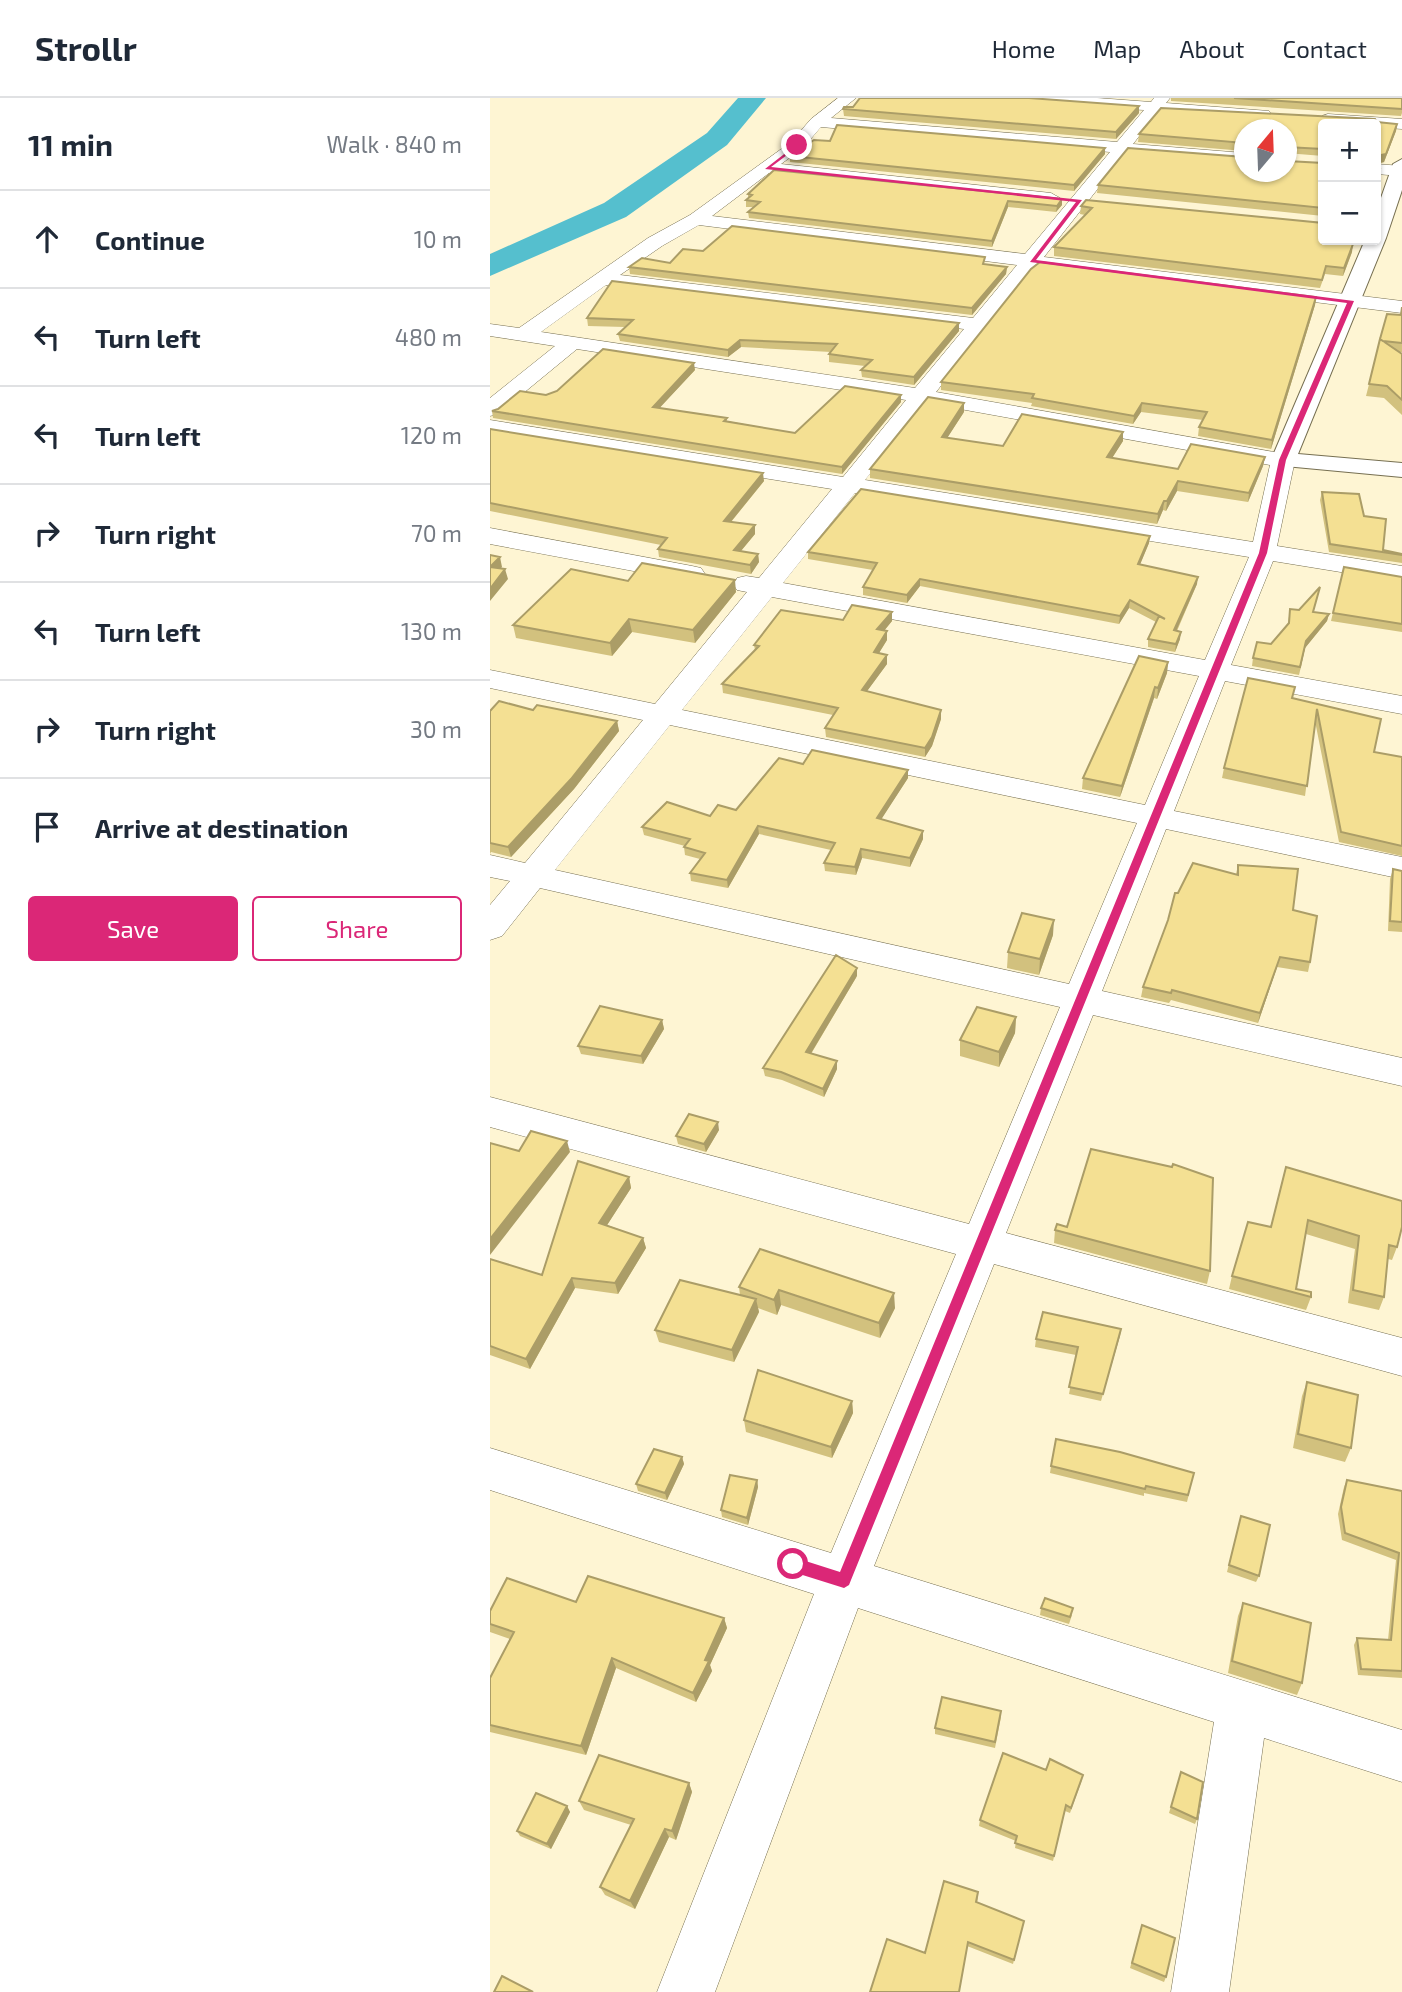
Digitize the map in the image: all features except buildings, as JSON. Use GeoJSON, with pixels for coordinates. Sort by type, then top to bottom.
{"type":"FeatureCollection","features":[{"type":"Feature","properties":{"kind":"main road"},"geometry":{"type":"LineString","coordinates":[[1381,221],[1401,169]]}},
{"type":"Feature","properties":{"kind":"main road"},"geometry":{"type":"LineString","coordinates":[[1372,245],[1283,460],[1402,470]]}},
{"type":"Feature","properties":{"kind":"street"},"geometry":{"type":"LineString","coordinates":[[523,335],[654,242],[696,219],[767,168],[797,145],[817,122],[848,98]]}},
{"type":"Feature","properties":{"kind":"street"},"geometry":{"type":"LineString","coordinates":[[1030,98],[1159,102],[1279,115]]}},
{"type":"Feature","properties":{"kind":"street"},"geometry":{"type":"LineString","coordinates":[[490,928],[1032,261],[1087,202],[1159,102]]}},
{"type":"Feature","properties":{"kind":"street"},"geometry":{"type":"LineString","coordinates":[[1306,117],[1402,124]]}},
{"type":"Feature","properties":{"kind":"street"},"geometry":{"type":"LineString","coordinates":[[817,122],[1234,157]]}},
{"type":"Feature","properties":{"kind":"street"},"geometry":{"type":"LineString","coordinates":[[767,168],[1087,202]]}},
{"type":"Feature","properties":{"kind":"street"},"geometry":{"type":"LineString","coordinates":[[1381,169],[1401,169]]}},
{"type":"Feature","properties":{"kind":"street"},"geometry":{"type":"LineString","coordinates":[[696,219],[1402,307]]}},
{"type":"Feature","properties":{"kind":"street"},"geometry":{"type":"LineString","coordinates":[[601,279],[980,325]]}},
{"type":"Feature","properties":{"kind":"street"},"geometry":{"type":"LineString","coordinates":[[490,330],[922,396],[1283,460],[1263,553],[844,1580],[686,1992]]}},
{"type":"Feature","properties":{"kind":"street"},"geometry":{"type":"LineString","coordinates":[[490,409],[573,342]]}},
{"type":"Feature","properties":{"kind":"street"},"geometry":{"type":"LineString","coordinates":[[490,427],[1402,574]]}},
{"type":"Feature","properties":{"kind":"street"},"geometry":{"type":"LineString","coordinates":[[490,536],[1402,705]]}},
{"type":"Feature","properties":{"kind":"street"},"geometry":{"type":"LineString","coordinates":[[490,679],[1402,868]]}},
{"type":"Feature","properties":{"kind":"street"},"geometry":{"type":"LineString","coordinates":[[490,866],[1402,1072]]}},
{"type":"Feature","properties":{"kind":"street"},"geometry":{"type":"LineString","coordinates":[[490,1112],[1402,1357]]}},
{"type":"Feature","properties":{"kind":"street"},"geometry":{"type":"LineString","coordinates":[[490,1469],[1402,1756]]}},
{"type":"Feature","properties":{"kind":"street"},"geometry":{"type":"LineString","coordinates":[[1200,1992],[1243,1706]]}},
{"type":"Feature","properties":{"kind":"waterway"},"geometry":{"type":"LineString","coordinates":[[490,266],[615,210],[717,139],[753,98]]}},
{"type":"Feature","properties":{"kind":"route"},"geometry":{"type":"LineString","coordinates":[[793,1564],[844,1580],[1263,553],[1283,460],[1351,301],[1032,261],[1080,201],[767,168],[797,145]]}}]}
